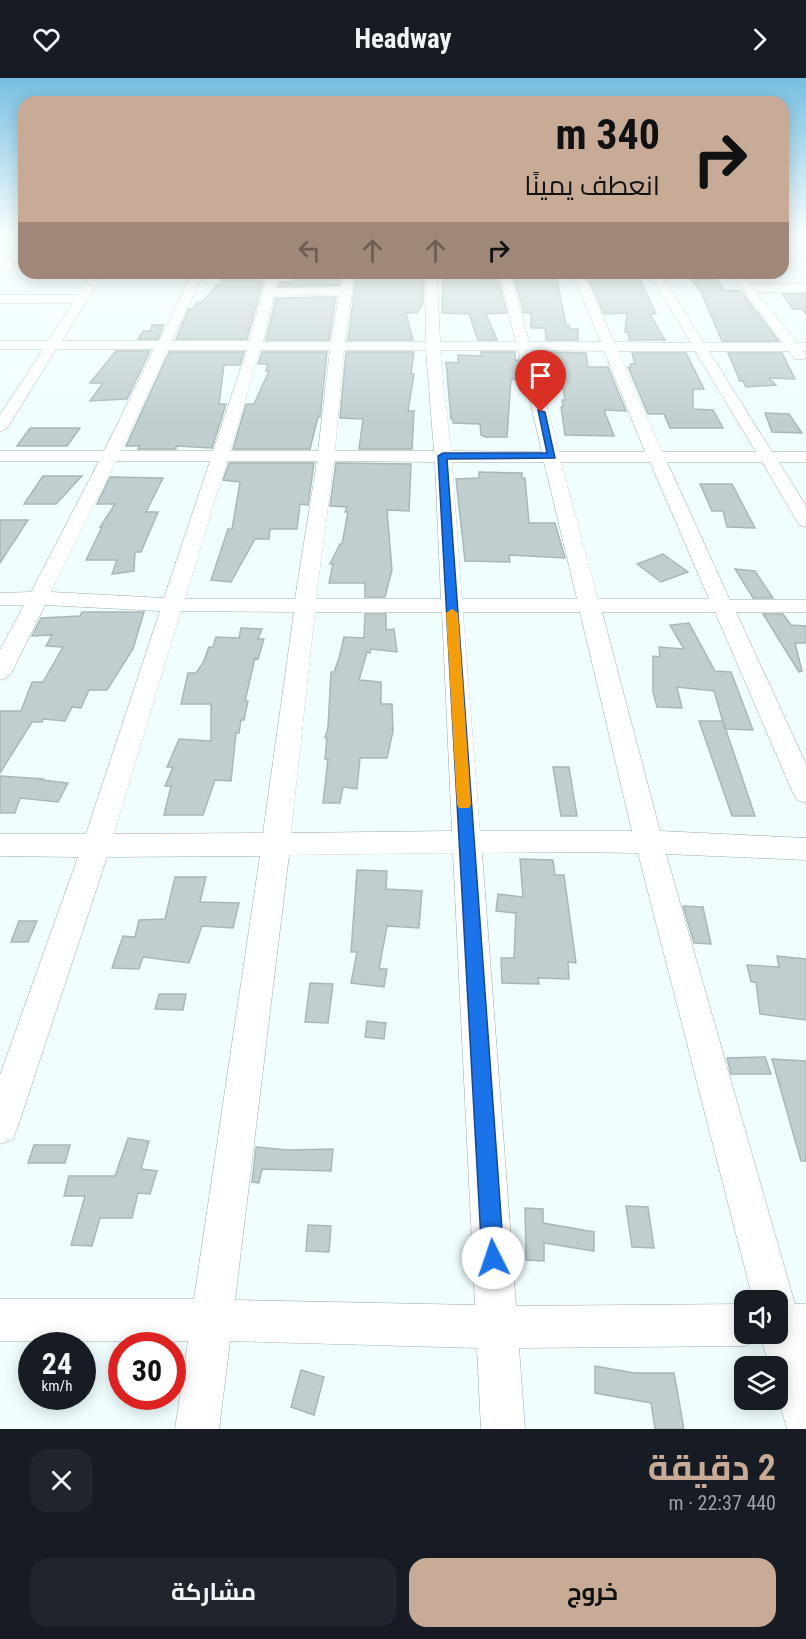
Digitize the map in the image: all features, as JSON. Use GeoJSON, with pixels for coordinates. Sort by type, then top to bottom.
{"type":"FeatureCollection","features":[{"type":"Feature","properties":{"kind":"street"},"geometry":{"type":"LineString","coordinates":[[0,672],[110,457],[186,298]]}},
{"type":"Feature","properties":{"kind":"street"},"geometry":{"type":"LineString","coordinates":[[0,1126],[96,847],[255,345],[267,298]]}},
{"type":"Feature","properties":{"kind":"street"},"geometry":{"type":"LineString","coordinates":[[197,1429],[276,844],[344,298]]}},
{"type":"Feature","properties":{"kind":"street"},"geometry":{"type":"LineString","coordinates":[[432,298],[503,1429]]}},
{"type":"Feature","properties":{"kind":"street"},"geometry":{"type":"LineString","coordinates":[[512,298],[649,842],[769,1290]]}},
{"type":"Feature","properties":{"kind":"street"},"geometry":{"type":"LineString","coordinates":[[588,298],[806,793]]}},
{"type":"Feature","properties":{"kind":"street"},"geometry":{"type":"LineString","coordinates":[[670,298],[806,521]]}},
{"type":"Feature","properties":{"kind":"street"},"geometry":{"type":"LineString","coordinates":[[757,298],[799,347],[806,363]]}},
{"type":"Feature","properties":{"kind":"street"},"geometry":{"type":"LineString","coordinates":[[0,299],[83,299]]}},
{"type":"Feature","properties":{"kind":"street"},"geometry":{"type":"LineString","coordinates":[[0,427],[83,299]]}},
{"type":"Feature","properties":{"kind":"street"},"geometry":{"type":"LineString","coordinates":[[0,345],[799,347]]}},
{"type":"Feature","properties":{"kind":"street"},"geometry":{"type":"LineString","coordinates":[[0,456],[806,457]]}},
{"type":"Feature","properties":{"kind":"street"},"geometry":{"type":"LineString","coordinates":[[0,598],[173,605],[806,606]]}},
{"type":"Feature","properties":{"kind":"street"},"geometry":{"type":"LineString","coordinates":[[0,845],[96,847],[649,842],[806,849]]}},
{"type":"Feature","properties":{"kind":"street"},"geometry":{"type":"LineString","coordinates":[[0,1320],[212,1320],[497,1327],[734,1319]]}},
{"type":"Feature","properties":{"kind":"street"},"geometry":{"type":"LineString","coordinates":[[784,1344],[806,1421]]}},
{"type":"Feature","properties":{"kind":"building"},"geometry":{"type":"Polygon","coordinates":[[[205,298],[258,298],[247,339],[176,339],[189,309],[193,309],[197,302],[202,302],[205,298]]]}},
{"type":"Feature","properties":{"kind":"building"},"geometry":{"type":"Polygon","coordinates":[[[276,298],[336,298],[329,340],[266,340],[276,298]]]}},
{"type":"Feature","properties":{"kind":"building"},"geometry":{"type":"Polygon","coordinates":[[[354,298],[423,298],[423,303],[417,313],[406,313],[413,340],[348,340],[354,298]]]}},
{"type":"Feature","properties":{"kind":"building"},"geometry":{"type":"Polygon","coordinates":[[[442,298],[503,298],[507,313],[486,314],[497,340],[478,340],[469,314],[442,313],[442,298]]]}},
{"type":"Feature","properties":{"kind":"building"},"geometry":{"type":"Polygon","coordinates":[[[520,298],[561,298],[566,325],[569,325],[570,329],[578,329],[578,340],[546,340],[545,328],[531,328],[531,313],[524,313],[520,298]]]}},
{"type":"Feature","properties":{"kind":"building"},"geometry":{"type":"Polygon","coordinates":[[[597,298],[649,298],[656,314],[650,314],[665,340],[629,340],[628,332],[625,332],[627,313],[604,314],[597,298]]]}},
{"type":"Feature","properties":{"kind":"building"},"geometry":{"type":"Polygon","coordinates":[[[703,298],[746,298],[779,341],[722,341],[703,298]]]}},
{"type":"Feature","properties":{"kind":"building"},"geometry":{"type":"Polygon","coordinates":[[[785,298],[806,298],[806,314],[802,309],[793,309],[785,298]]]}},
{"type":"Feature","properties":{"kind":"building"},"geometry":{"type":"Polygon","coordinates":[[[152,325],[164,325],[158,339],[138,339],[143,331],[150,331],[152,325]]]}},
{"type":"Feature","properties":{"kind":"building"},"geometry":{"type":"Polygon","coordinates":[[[116,351],[150,351],[127,399],[90,401],[103,383],[90,383],[116,351]]]}},
{"type":"Feature","properties":{"kind":"building"},"geometry":{"type":"Polygon","coordinates":[[[169,352],[244,352],[240,365],[224,365],[219,404],[226,404],[212,448],[176,446],[176,449],[138,449],[140,446],[126,446],[169,352]]]}},
{"type":"Feature","properties":{"kind":"building"},"geometry":{"type":"Polygon","coordinates":[[[262,352],[327,352],[320,417],[318,417],[310,449],[233,449],[246,404],[254,404],[269,371],[266,371],[268,364],[258,364],[262,352]]]}},
{"type":"Feature","properties":{"kind":"building"},"geometry":{"type":"Polygon","coordinates":[[[346,352],[414,352],[411,374],[414,374],[408,411],[414,411],[412,449],[359,449],[363,419],[340,418],[346,352]]]}},
{"type":"Feature","properties":{"kind":"building"},"geometry":{"type":"Polygon","coordinates":[[[481,352],[515,352],[515,360],[518,360],[520,368],[517,380],[511,379],[507,437],[485,437],[481,435],[480,424],[453,423],[451,419],[446,362],[458,363],[458,355],[482,356],[481,352]]]}},
{"type":"Feature","properties":{"kind":"building"},"geometry":{"type":"Polygon","coordinates":[[[547,352],[586,353],[588,367],[608,367],[626,411],[604,410],[614,436],[565,435],[561,407],[563,407],[562,400],[565,400],[559,365],[548,364],[547,352]]]}},
{"type":"Feature","properties":{"kind":"building"},"geometry":{"type":"Polygon","coordinates":[[[632,353],[686,353],[704,389],[693,389],[693,409],[713,410],[723,428],[670,428],[664,414],[648,414],[628,367],[631,367],[630,364],[635,364],[632,353]]]}},
{"type":"Feature","properties":{"kind":"building"},"geometry":{"type":"Polygon","coordinates":[[[728,353],[782,353],[795,379],[769,378],[776,385],[746,387],[743,381],[740,381],[728,353]]]}},
{"type":"Feature","properties":{"kind":"building"},"geometry":{"type":"Polygon","coordinates":[[[765,413],[789,414],[802,433],[772,432],[765,413]]]}},
{"type":"Feature","properties":{"kind":"building"},"geometry":{"type":"Polygon","coordinates":[[[30,428],[80,428],[67,446],[17,446],[30,428]]]}},
{"type":"Feature","properties":{"kind":"building"},"geometry":{"type":"Polygon","coordinates":[[[229,463],[314,463],[308,505],[300,504],[297,529],[270,529],[269,539],[255,539],[231,582],[211,580],[228,529],[232,529],[240,482],[223,480],[229,463]]]}},
{"type":"Feature","properties":{"kind":"building"},"geometry":{"type":"Polygon","coordinates":[[[336,463],[411,464],[409,511],[387,510],[392,570],[385,597],[365,597],[365,583],[329,583],[333,564],[330,564],[342,544],[348,512],[345,512],[347,507],[330,506],[336,463]]]}},
{"type":"Feature","properties":{"kind":"building"},"geometry":{"type":"Polygon","coordinates":[[[479,472],[522,473],[522,478],[525,478],[529,523],[555,523],[565,558],[509,555],[510,562],[465,561],[456,479],[479,478],[479,472]]]}},
{"type":"Feature","properties":{"kind":"building"},"geometry":{"type":"Polygon","coordinates":[[[43,476],[82,476],[56,504],[24,504],[43,476]]]}},
{"type":"Feature","properties":{"kind":"building"},"geometry":{"type":"Polygon","coordinates":[[[110,477],[163,478],[146,512],[158,512],[141,552],[135,552],[134,571],[112,574],[117,560],[86,560],[102,527],[100,527],[115,504],[97,504],[110,477]]]}},
{"type":"Feature","properties":{"kind":"building"},"geometry":{"type":"Polygon","coordinates":[[[700,484],[732,484],[755,528],[727,527],[723,511],[712,511],[700,484]]]}},
{"type":"Feature","properties":{"kind":"building"},"geometry":{"type":"Polygon","coordinates":[[[0,520],[28,520],[0,563],[0,520]]]}},
{"type":"Feature","properties":{"kind":"building"},"geometry":{"type":"Polygon","coordinates":[[[663,554],[688,572],[661,582],[637,564],[663,554]]]}},
{"type":"Feature","properties":{"kind":"building"},"geometry":{"type":"Polygon","coordinates":[[[735,569],[755,571],[773,598],[753,598],[735,569]]]}},
{"type":"Feature","properties":{"kind":"building"},"geometry":{"type":"Polygon","coordinates":[[[82,612],[144,612],[133,649],[107,690],[89,690],[81,708],[72,707],[65,721],[43,719],[42,722],[32,722],[0,773],[0,711],[21,711],[32,682],[43,682],[63,647],[46,646],[52,635],[32,636],[41,618],[80,616],[82,612]]]}},
{"type":"Feature","properties":{"kind":"building"},"geometry":{"type":"Polygon","coordinates":[[[365,614],[386,614],[386,630],[394,629],[397,652],[371,649],[370,653],[367,652],[359,680],[381,682],[381,704],[392,704],[393,731],[387,758],[360,758],[357,789],[343,787],[340,803],[323,803],[328,759],[325,759],[327,738],[325,738],[328,727],[331,672],[334,672],[344,637],[364,638],[365,614]]]}},
{"type":"Feature","properties":{"kind":"building"},"geometry":{"type":"Polygon","coordinates":[[[763,614],[783,614],[791,625],[806,626],[806,643],[795,643],[802,671],[799,672],[763,614]]]}},
{"type":"Feature","properties":{"kind":"building"},"geometry":{"type":"Polygon","coordinates":[[[689,623],[715,671],[731,672],[753,730],[725,729],[714,691],[677,687],[682,708],[657,707],[653,692],[653,656],[660,657],[659,647],[684,649],[670,625],[689,623]]]}},
{"type":"Feature","properties":{"kind":"building"},"geometry":{"type":"Polygon","coordinates":[[[241,628],[262,629],[258,639],[264,639],[258,659],[255,658],[245,701],[248,701],[244,720],[241,720],[239,733],[236,733],[231,781],[215,780],[203,815],[164,815],[171,786],[165,786],[173,767],[167,767],[179,739],[211,741],[211,704],[181,704],[188,673],[196,673],[209,647],[213,647],[216,637],[239,638],[241,628]]]}},
{"type":"Feature","properties":{"kind":"building"},"geometry":{"type":"Polygon","coordinates":[[[699,721],[723,721],[755,816],[732,816],[699,721]]]}},
{"type":"Feature","properties":{"kind":"building"},"geometry":{"type":"Polygon","coordinates":[[[553,767],[569,767],[577,816],[561,816],[553,767]]]}},
{"type":"Feature","properties":{"kind":"building"},"geometry":{"type":"Polygon","coordinates":[[[0,776],[68,783],[58,802],[20,798],[15,813],[0,813],[0,776]]]}},
{"type":"Feature","properties":{"kind":"building"},"geometry":{"type":"Polygon","coordinates":[[[520,859],[553,860],[555,875],[564,875],[576,963],[568,962],[569,979],[538,978],[539,984],[502,983],[501,958],[514,958],[516,913],[496,911],[498,894],[523,897],[520,859]]]}},
{"type":"Feature","properties":{"kind":"building"},"geometry":{"type":"Polygon","coordinates":[[[357,870],[387,871],[386,889],[422,891],[419,928],[387,926],[379,969],[387,969],[384,987],[351,983],[357,952],[351,952],[357,870]]]}},
{"type":"Feature","properties":{"kind":"building"},"geometry":{"type":"Polygon","coordinates":[[[175,877],[206,877],[200,902],[239,903],[233,928],[202,926],[189,963],[143,957],[139,969],[112,968],[123,936],[135,937],[139,920],[165,919],[175,877]]]}},
{"type":"Feature","properties":{"kind":"building"},"geometry":{"type":"Polygon","coordinates":[[[683,906],[703,907],[711,944],[694,943],[683,906]]]}},
{"type":"Feature","properties":{"kind":"building"},"geometry":{"type":"Polygon","coordinates":[[[19,921],[37,921],[28,942],[11,942],[19,921]]]}},
{"type":"Feature","properties":{"kind":"building"},"geometry":{"type":"Polygon","coordinates":[[[777,956],[806,959],[806,1020],[760,1014],[756,982],[751,982],[747,965],[779,967],[777,956]]]}},
{"type":"Feature","properties":{"kind":"building"},"geometry":{"type":"Polygon","coordinates":[[[310,983],[333,984],[328,1023],[305,1022],[310,983]]]}},
{"type":"Feature","properties":{"kind":"building"},"geometry":{"type":"Polygon","coordinates":[[[159,994],[186,994],[183,1010],[155,1009],[159,994]]]}},
{"type":"Feature","properties":{"kind":"building"},"geometry":{"type":"Polygon","coordinates":[[[367,1021],[386,1023],[384,1039],[365,1037],[367,1021]]]}},
{"type":"Feature","properties":{"kind":"building"},"geometry":{"type":"Polygon","coordinates":[[[765,1057],[771,1074],[731,1074],[727,1058],[765,1057]]]}},
{"type":"Feature","properties":{"kind":"building"},"geometry":{"type":"Polygon","coordinates":[[[772,1059],[806,1061],[806,1161],[801,1161],[772,1059]]]}},
{"type":"Feature","properties":{"kind":"building"},"geometry":{"type":"Polygon","coordinates":[[[128,1138],[149,1141],[141,1169],[157,1171],[150,1194],[138,1193],[132,1218],[100,1218],[92,1246],[71,1245],[85,1196],[64,1196],[69,1176],[115,1176],[128,1138]]]}},
{"type":"Feature","properties":{"kind":"building"},"geometry":{"type":"Polygon","coordinates":[[[34,1145],[70,1145],[65,1163],[28,1163],[34,1145]]]}},
{"type":"Feature","properties":{"kind":"building"},"geometry":{"type":"Polygon","coordinates":[[[256,1147],[288,1150],[333,1149],[331,1171],[262,1169],[259,1183],[252,1182],[256,1147]]]}},
{"type":"Feature","properties":{"kind":"building"},"geometry":{"type":"Polygon","coordinates":[[[626,1206],[648,1207],[654,1248],[632,1247],[626,1206]]]}},
{"type":"Feature","properties":{"kind":"building"},"geometry":{"type":"Polygon","coordinates":[[[525,1208],[543,1209],[543,1223],[594,1232],[594,1251],[544,1243],[544,1261],[526,1260],[525,1208]]]}},
{"type":"Feature","properties":{"kind":"building"},"geometry":{"type":"Polygon","coordinates":[[[308,1225],[331,1226],[329,1252],[306,1251],[308,1225]]]}},
{"type":"Feature","properties":{"kind":"building"},"geometry":{"type":"Polygon","coordinates":[[[595,1366],[634,1373],[674,1373],[684,1429],[655,1429],[651,1403],[595,1393],[595,1366]]]}},
{"type":"Feature","properties":{"kind":"building"},"geometry":{"type":"Polygon","coordinates":[[[301,1370],[324,1377],[314,1415],[291,1407],[301,1370]]]}},
{"type":"Feature","properties":{"kind":"slow traffic"},"geometry":{"type":"LineString","coordinates":[[452,613],[464,804]]}},
{"type":"Feature","properties":{"kind":"route"},"geometry":{"type":"LineString","coordinates":[[493,1258],[443,456],[552,456],[541,412]]}}]}
